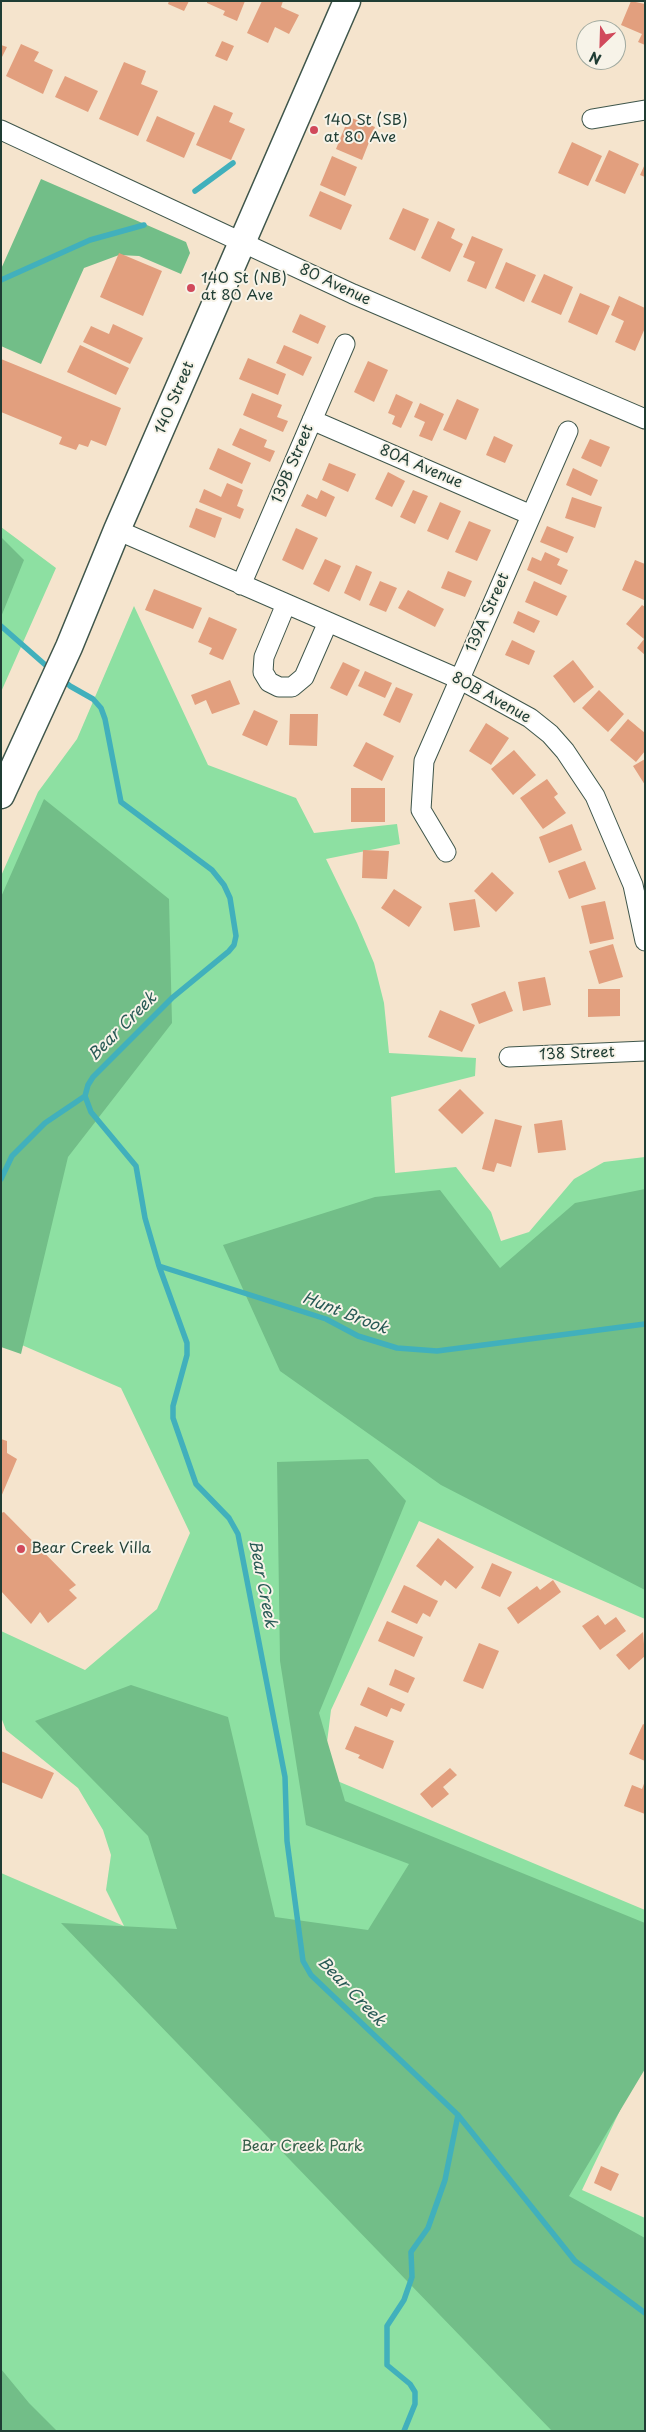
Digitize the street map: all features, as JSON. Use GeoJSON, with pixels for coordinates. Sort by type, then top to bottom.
{"type":"FeatureCollection","features":[{"type":"Feature","properties":{"kind":"main road","name":"140 Street"},"geometry":{"type":"LineString","coordinates":[[1,795],[47,697],[117,530],[348,1]]}},
{"type":"Feature","properties":{"kind":"street"},"geometry":{"type":"LineString","coordinates":[[592,119],[645,110]]}},
{"type":"Feature","properties":{"kind":"street","name":"80 Avenue"},"geometry":{"type":"LineString","coordinates":[[1,130],[353,294],[645,419]]}},
{"type":"Feature","properties":{"kind":"street","name":"139B Street"},"geometry":{"type":"LineString","coordinates":[[241,585],[345,344]]}},
{"type":"Feature","properties":{"kind":"street","name":"80A Avenue"},"geometry":{"type":"LineString","coordinates":[[312,420],[531,515]]}},
{"type":"Feature","properties":{"kind":"street","name":"139A Street"},"geometry":{"type":"LineString","coordinates":[[446,852],[421,810],[424,761],[568,431]]}},
{"type":"Feature","properties":{"kind":"street","name":"80B Avenue"},"geometry":{"type":"LineString","coordinates":[[117,530],[459,680],[530,718],[550,734],[565,751],[595,796],[639,882],[645,941]]}},
{"type":"Feature","properties":{"kind":"street"},"geometry":{"type":"LineString","coordinates":[[286,604],[264,657],[263,672],[269,682],[279,687],[292,687],[304,677],[328,622]]}},
{"type":"Feature","properties":{"kind":"street","name":"138 Street"},"geometry":{"type":"LineString","coordinates":[[508,1057],[645,1051]]}},
{"type":"Feature","properties":{"kind":"green space"},"geometry":{"type":"Polygon","coordinates":[[[41,179],[186,242],[190,253],[181,274],[139,256],[119,255],[84,268],[41,364],[1,346],[1,269],[41,179]]]}},
{"type":"Feature","properties":{"kind":"green space"},"geometry":{"type":"Polygon","coordinates":[[[1,527],[56,568],[1,692],[1,527]]]}},
{"type":"Feature","properties":{"kind":"green space"},"geometry":{"type":"Polygon","coordinates":[[[1,537],[24,560],[1,617],[1,537]]]}},
{"type":"Feature","properties":{"kind":"green space","name":"Bear Creek Park"},"geometry":{"type":"Polygon","coordinates":[[[134,606],[208,765],[296,798],[314,833],[397,824],[400,844],[326,859],[374,963],[384,1003],[389,1053],[476,1058],[475,1076],[391,1097],[395,1173],[456,1167],[491,1212],[501,1241],[529,1232],[574,1179],[604,1162],[645,1157],[645,1619],[419,1521],[331,1710],[323,1775],[645,1910],[645,2058],[582,2190],[645,2218],[645,2431],[1,2431],[1,1873],[124,1926],[106,1890],[111,1855],[103,1830],[78,1788],[6,1730],[1,1717],[1,1631],[85,1670],[157,1609],[190,1533],[121,1388],[1,1336],[1,876],[38,792],[77,739],[134,606]]]}},
{"type":"Feature","properties":{"kind":"green space"},"geometry":{"type":"Polygon","coordinates":[[[44,799],[169,899],[172,1023],[68,1157],[21,1354],[1,1347],[1,897],[44,799]]]}},
{"type":"Feature","properties":{"kind":"green space"},"geometry":{"type":"Polygon","coordinates":[[[645,1189],[645,1590],[441,1485],[280,1371],[223,1245],[375,1197],[440,1190],[500,1268],[575,1203],[645,1189]]]}},
{"type":"Feature","properties":{"kind":"green space"},"geometry":{"type":"Polygon","coordinates":[[[368,1459],[406,1501],[319,1713],[345,1801],[645,1923],[645,2069],[569,2196],[645,2238],[645,2431],[552,2431],[61,1923],[177,1929],[148,1836],[35,1721],[131,1685],[228,1717],[275,1917],[368,1930],[409,1864],[306,1825],[280,1661],[277,1462],[368,1459]]]}},
{"type":"Feature","properties":{"kind":"green space"},"geometry":{"type":"Polygon","coordinates":[[[1,2369],[29,2403],[57,2431],[1,2431],[1,2369]]]}},
{"type":"Feature","properties":{"kind":"building"},"geometry":{"type":"Polygon","coordinates":[[[169,1],[189,1],[184,11],[168,4],[169,1]]]}},
{"type":"Feature","properties":{"kind":"building"},"geometry":{"type":"Polygon","coordinates":[[[207,1],[245,1],[237,21],[223,15],[225,11],[207,3],[207,1]]]}},
{"type":"Feature","properties":{"kind":"building"},"geometry":{"type":"Polygon","coordinates":[[[262,1],[283,1],[281,7],[299,15],[289,34],[275,27],[268,43],[247,33],[262,1]]]}},
{"type":"Feature","properties":{"kind":"building"},"geometry":{"type":"Polygon","coordinates":[[[631,1],[645,4],[645,45],[638,42],[642,34],[626,27],[626,20],[623,20],[631,1]]]}},
{"type":"Feature","properties":{"kind":"building"},"geometry":{"type":"Polygon","coordinates":[[[222,41],[234,46],[227,61],[215,56],[222,41]]]}},
{"type":"Feature","properties":{"kind":"building"},"geometry":{"type":"Polygon","coordinates":[[[21,44],[39,52],[34,61],[53,70],[43,94],[6,76],[21,44]]]}},
{"type":"Feature","properties":{"kind":"building"},"geometry":{"type":"Polygon","coordinates":[[[1,45],[7,47],[1,59],[1,45]]]}},
{"type":"Feature","properties":{"kind":"building"},"geometry":{"type":"Polygon","coordinates":[[[124,62],[146,71],[141,84],[158,91],[138,136],[99,119],[124,62]]]}},
{"type":"Feature","properties":{"kind":"building"},"geometry":{"type":"Polygon","coordinates":[[[65,76],[98,91],[88,112],[55,97],[65,76]]]}},
{"type":"Feature","properties":{"kind":"building"},"geometry":{"type":"Polygon","coordinates":[[[214,105],[233,113],[229,122],[245,129],[231,160],[196,145],[214,105]]]}},
{"type":"Feature","properties":{"kind":"building"},"geometry":{"type":"Polygon","coordinates":[[[157,116],[195,133],[184,158],[146,141],[157,116]]]}},
{"type":"Feature","properties":{"kind":"building"},"geometry":{"type":"Polygon","coordinates":[[[349,117],[375,127],[362,160],[336,149],[349,117]]]}},
{"type":"Feature","properties":{"kind":"building"},"geometry":{"type":"Polygon","coordinates":[[[572,142],[602,156],[588,186],[558,173],[572,142]]]}},
{"type":"Feature","properties":{"kind":"building"},"geometry":{"type":"Polygon","coordinates":[[[609,150],[639,164],[625,194],[595,181],[609,150]]]}},
{"type":"Feature","properties":{"kind":"building"},"geometry":{"type":"Polygon","coordinates":[[[332,156],[357,167],[345,196],[320,185],[332,156]]]}},
{"type":"Feature","properties":{"kind":"building"},"geometry":{"type":"Polygon","coordinates":[[[645,164],[645,177],[640,175],[645,164]]]}},
{"type":"Feature","properties":{"kind":"building"},"geometry":{"type":"Polygon","coordinates":[[[320,191],[352,205],[341,230],[309,216],[320,191]]]}},
{"type":"Feature","properties":{"kind":"building"},"geometry":{"type":"Polygon","coordinates":[[[403,208],[429,219],[415,251],[389,239],[403,208]]]}},
{"type":"Feature","properties":{"kind":"building"},"geometry":{"type":"Polygon","coordinates":[[[438,221],[455,229],[451,238],[463,244],[450,272],[421,258],[438,221]]]}},
{"type":"Feature","properties":{"kind":"building"},"geometry":{"type":"Polygon","coordinates":[[[472,236],[503,249],[486,289],[467,281],[475,262],[463,257],[472,236]]]}},
{"type":"Feature","properties":{"kind":"building"},"geometry":{"type":"Polygon","coordinates":[[[119,253],[162,271],[143,316],[100,297],[119,253]]]}},
{"type":"Feature","properties":{"kind":"building"},"geometry":{"type":"Polygon","coordinates":[[[506,262],[536,275],[524,302],[495,288],[506,262]]]}},
{"type":"Feature","properties":{"kind":"building"},"geometry":{"type":"Polygon","coordinates":[[[544,274],[573,287],[561,315],[531,302],[544,274]]]}},
{"type":"Feature","properties":{"kind":"building"},"geometry":{"type":"Polygon","coordinates":[[[580,293],[610,306],[597,335],[568,322],[580,293]]]}},
{"type":"Feature","properties":{"kind":"building"},"geometry":{"type":"Polygon","coordinates":[[[619,296],[645,308],[645,328],[635,351],[615,342],[624,321],[611,315],[619,296]]]}},
{"type":"Feature","properties":{"kind":"building"},"geometry":{"type":"Polygon","coordinates":[[[300,314],[326,326],[318,344],[292,332],[300,314]]]}},
{"type":"Feature","properties":{"kind":"building"},"geometry":{"type":"Polygon","coordinates":[[[113,324],[143,338],[130,364],[83,342],[91,326],[109,334],[113,324]]]}},
{"type":"Feature","properties":{"kind":"building"},"geometry":{"type":"Polygon","coordinates":[[[80,345],[129,368],[116,395],[67,372],[80,345]]]}},
{"type":"Feature","properties":{"kind":"building"},"geometry":{"type":"Polygon","coordinates":[[[284,345],[312,357],[303,376],[276,363],[284,345]]]}},
{"type":"Feature","properties":{"kind":"building"},"geometry":{"type":"Polygon","coordinates":[[[248,358],[286,374],[278,395],[239,379],[248,358]]]}},
{"type":"Feature","properties":{"kind":"building"},"geometry":{"type":"Polygon","coordinates":[[[1,359],[121,408],[106,446],[91,440],[88,447],[79,444],[76,450],[59,444],[62,437],[1,412],[1,359]]]}},
{"type":"Feature","properties":{"kind":"building"},"geometry":{"type":"Polygon","coordinates":[[[368,361],[388,370],[374,402],[354,392],[368,361]]]}},
{"type":"Feature","properties":{"kind":"building"},"geometry":{"type":"Polygon","coordinates":[[[252,393],[282,405],[277,417],[288,421],[283,432],[243,415],[252,393]]]}},
{"type":"Feature","properties":{"kind":"building"},"geometry":{"type":"Polygon","coordinates":[[[396,394],[413,402],[401,428],[392,424],[395,416],[388,413],[396,394]]]}},
{"type":"Feature","properties":{"kind":"building"},"geometry":{"type":"Polygon","coordinates":[[[457,399],[479,409],[466,440],[443,430],[457,399]]]}},
{"type":"Feature","properties":{"kind":"building"},"geometry":{"type":"Polygon","coordinates":[[[420,403],[444,414],[432,441],[419,436],[425,422],[414,417],[420,403]]]}},
{"type":"Feature","properties":{"kind":"building"},"geometry":{"type":"Polygon","coordinates":[[[240,428],[267,440],[264,447],[275,451],[270,462],[232,445],[240,428]]]}},
{"type":"Feature","properties":{"kind":"building"},"geometry":{"type":"Polygon","coordinates":[[[494,436],[513,445],[505,463],[486,455],[494,436]]]}},
{"type":"Feature","properties":{"kind":"building"},"geometry":{"type":"Polygon","coordinates":[[[590,439],[610,447],[601,467],[581,458],[590,439]]]}},
{"type":"Feature","properties":{"kind":"building"},"geometry":{"type":"Polygon","coordinates":[[[218,448],[251,463],[242,484],[209,469],[218,448]]]}},
{"type":"Feature","properties":{"kind":"building"},"geometry":{"type":"Polygon","coordinates":[[[329,463],[356,474],[348,492],[322,480],[329,463]]]}},
{"type":"Feature","properties":{"kind":"building"},"geometry":{"type":"Polygon","coordinates":[[[573,468],[598,480],[591,496],[566,485],[573,468]]]}},
{"type":"Feature","properties":{"kind":"building"},"geometry":{"type":"Polygon","coordinates":[[[388,472],[405,481],[392,507],[375,499],[388,472]]]}},
{"type":"Feature","properties":{"kind":"building"},"geometry":{"type":"Polygon","coordinates":[[[227,483],[243,490],[237,506],[244,509],[240,519],[199,502],[204,489],[221,497],[227,483]]]}},
{"type":"Feature","properties":{"kind":"building"},"geometry":{"type":"Polygon","coordinates":[[[321,490],[335,497],[326,517],[301,506],[307,494],[317,499],[321,490]]]}},
{"type":"Feature","properties":{"kind":"building"},"geometry":{"type":"Polygon","coordinates":[[[413,490],[428,496],[415,524],[400,517],[413,490]]]}},
{"type":"Feature","properties":{"kind":"building"},"geometry":{"type":"Polygon","coordinates":[[[572,497],[602,507],[595,528],[565,518],[572,497]]]}},
{"type":"Feature","properties":{"kind":"building"},"geometry":{"type":"Polygon","coordinates":[[[440,502],[461,511],[448,540],[427,531],[440,502]]]}},
{"type":"Feature","properties":{"kind":"building"},"geometry":{"type":"Polygon","coordinates":[[[196,508],[222,518],[215,538],[189,527],[196,508]]]}},
{"type":"Feature","properties":{"kind":"building"},"geometry":{"type":"Polygon","coordinates":[[[469,521],[491,530],[477,561],[455,552],[469,521]]]}},
{"type":"Feature","properties":{"kind":"building"},"geometry":{"type":"Polygon","coordinates":[[[547,526],[574,537],[567,553],[540,542],[547,526]]]}},
{"type":"Feature","properties":{"kind":"building"},"geometry":{"type":"Polygon","coordinates":[[[296,528],[318,538],[303,570],[282,560],[296,528]]]}},
{"type":"Feature","properties":{"kind":"building"},"geometry":{"type":"Polygon","coordinates":[[[545,552],[560,559],[557,565],[568,570],[561,585],[527,570],[532,557],[541,561],[545,552]]]}},
{"type":"Feature","properties":{"kind":"building"},"geometry":{"type":"Polygon","coordinates":[[[325,559],[341,566],[329,592],[313,584],[325,559]]]}},
{"type":"Feature","properties":{"kind":"building"},"geometry":{"type":"Polygon","coordinates":[[[635,560],[645,564],[644,600],[622,590],[635,560]]]}},
{"type":"Feature","properties":{"kind":"building"},"geometry":{"type":"Polygon","coordinates":[[[356,565],[372,572],[360,601],[344,593],[356,565]]]}},
{"type":"Feature","properties":{"kind":"building"},"geometry":{"type":"Polygon","coordinates":[[[448,571],[472,581],[465,597],[441,588],[448,571]]]}},
{"type":"Feature","properties":{"kind":"building"},"geometry":{"type":"Polygon","coordinates":[[[380,581],[397,588],[386,612],[369,605],[380,581]]]}},
{"type":"Feature","properties":{"kind":"building"},"geometry":{"type":"Polygon","coordinates":[[[534,581],[567,596],[557,616],[525,602],[534,581]]]}},
{"type":"Feature","properties":{"kind":"building"},"geometry":{"type":"Polygon","coordinates":[[[154,589],[202,608],[193,629],[145,610],[154,589]]]}},
{"type":"Feature","properties":{"kind":"building"},"geometry":{"type":"Polygon","coordinates":[[[408,590],[444,609],[435,627],[398,608],[408,590]]]}},
{"type":"Feature","properties":{"kind":"building"},"geometry":{"type":"Polygon","coordinates":[[[642,605],[645,607],[645,655],[637,648],[644,639],[626,624],[642,605]]]}},
{"type":"Feature","properties":{"kind":"building"},"geometry":{"type":"Polygon","coordinates":[[[518,611],[540,621],[534,633],[513,623],[518,611]]]}},
{"type":"Feature","properties":{"kind":"building"},"geometry":{"type":"Polygon","coordinates":[[[209,617],[237,629],[223,660],[209,654],[212,648],[198,642],[209,617]]]}},
{"type":"Feature","properties":{"kind":"building"},"geometry":{"type":"Polygon","coordinates":[[[512,640],[535,651],[529,665],[505,655],[512,640]]]}},
{"type":"Feature","properties":{"kind":"building"},"geometry":{"type":"Polygon","coordinates":[[[573,660],[594,687],[574,703],[553,676],[573,660]]]}},
{"type":"Feature","properties":{"kind":"building"},"geometry":{"type":"Polygon","coordinates":[[[343,662],[360,670],[347,696],[330,688],[343,662]]]}},
{"type":"Feature","properties":{"kind":"building"},"geometry":{"type":"Polygon","coordinates":[[[365,671],[392,683],[385,698],[358,686],[365,671]]]}},
{"type":"Feature","properties":{"kind":"building"},"geometry":{"type":"Polygon","coordinates":[[[230,680],[240,704],[212,714],[206,700],[195,705],[191,695],[230,680]]]}},
{"type":"Feature","properties":{"kind":"building"},"geometry":{"type":"Polygon","coordinates":[[[396,687],[413,694],[400,723],[383,715],[396,687]]]}},
{"type":"Feature","properties":{"kind":"building"},"geometry":{"type":"Polygon","coordinates":[[[599,690],[624,714],[608,732],[582,708],[599,690]]]}},
{"type":"Feature","properties":{"kind":"building"},"geometry":{"type":"Polygon","coordinates":[[[254,710],[278,721],[267,746],[242,735],[254,710]]]}},
{"type":"Feature","properties":{"kind":"building"},"geometry":{"type":"Polygon","coordinates":[[[290,714],[318,714],[317,746],[289,745],[290,714]]]}},
{"type":"Feature","properties":{"kind":"building"},"geometry":{"type":"Polygon","coordinates":[[[628,719],[645,733],[645,751],[636,762],[610,740],[628,719]]]}},
{"type":"Feature","properties":{"kind":"building"},"geometry":{"type":"Polygon","coordinates":[[[486,723],[509,738],[491,765],[469,751],[486,723]]]}},
{"type":"Feature","properties":{"kind":"building"},"geometry":{"type":"Polygon","coordinates":[[[366,742],[394,756],[382,781],[353,766],[366,742]]]}},
{"type":"Feature","properties":{"kind":"building"},"geometry":{"type":"Polygon","coordinates":[[[514,750],[536,775],[513,795],[491,769],[514,750]]]}},
{"type":"Feature","properties":{"kind":"building"},"geometry":{"type":"Polygon","coordinates":[[[645,759],[645,785],[633,766],[645,759]]]}},
{"type":"Feature","properties":{"kind":"building"},"geometry":{"type":"Polygon","coordinates":[[[547,779],[558,794],[554,797],[566,813],[543,829],[520,798],[547,779]]]}},
{"type":"Feature","properties":{"kind":"building"},"geometry":{"type":"Polygon","coordinates":[[[351,788],[385,788],[385,822],[351,822],[351,788]]]}},
{"type":"Feature","properties":{"kind":"building"},"geometry":{"type":"Polygon","coordinates":[[[572,824],[582,850],[549,863],[539,837],[572,824]]]}},
{"type":"Feature","properties":{"kind":"building"},"geometry":{"type":"Polygon","coordinates":[[[363,850],[389,851],[387,879],[362,878],[363,850]]]}},
{"type":"Feature","properties":{"kind":"building"},"geometry":{"type":"Polygon","coordinates":[[[585,861],[596,889],[569,899],[558,871],[585,861]]]}},
{"type":"Feature","properties":{"kind":"building"},"geometry":{"type":"Polygon","coordinates":[[[492,872],[514,893],[496,912],[474,891],[492,872]]]}},
{"type":"Feature","properties":{"kind":"building"},"geometry":{"type":"Polygon","coordinates":[[[394,889],[422,907],[409,927],[381,908],[394,889]]]}},
{"type":"Feature","properties":{"kind":"building"},"geometry":{"type":"Polygon","coordinates":[[[475,899],[480,927],[454,931],[449,903],[475,899]]]}},
{"type":"Feature","properties":{"kind":"building"},"geometry":{"type":"Polygon","coordinates":[[[605,901],[614,939],[590,944],[581,906],[605,901]]]}},
{"type":"Feature","properties":{"kind":"building"},"geometry":{"type":"Polygon","coordinates":[[[613,944],[623,977],[599,984],[589,951],[613,944]]]}},
{"type":"Feature","properties":{"kind":"building"},"geometry":{"type":"Polygon","coordinates":[[[545,977],[551,1005],[523,1011],[518,982],[545,977]]]}},
{"type":"Feature","properties":{"kind":"building"},"geometry":{"type":"Polygon","coordinates":[[[588,989],[620,989],[620,1016],[588,1017],[588,989]]]}},
{"type":"Feature","properties":{"kind":"building"},"geometry":{"type":"Polygon","coordinates":[[[505,991],[513,1011],[479,1024],[471,1004],[505,991]]]}},
{"type":"Feature","properties":{"kind":"building"},"geometry":{"type":"Polygon","coordinates":[[[440,1010],[475,1025],[462,1052],[428,1037],[440,1010]]]}},
{"type":"Feature","properties":{"kind":"building"},"geometry":{"type":"Polygon","coordinates":[[[460,1089],[484,1113],[462,1134],[438,1110],[460,1089]]]}},
{"type":"Feature","properties":{"kind":"building"},"geometry":{"type":"Polygon","coordinates":[[[495,1119],[522,1126],[511,1167],[497,1163],[494,1172],[482,1169],[495,1119]]]}},
{"type":"Feature","properties":{"kind":"building"},"geometry":{"type":"Polygon","coordinates":[[[562,1120],[566,1150],[538,1153],[534,1124],[562,1120]]]}},
{"type":"Feature","properties":{"kind":"building"},"geometry":{"type":"Polygon","coordinates":[[[1,1439],[7,1441],[7,1453],[17,1459],[1,1497],[1,1439]]]}},
{"type":"Feature","properties":{"kind":"building","name":"Bear Creek Villa"},"geometry":{"type":"Polygon","coordinates":[[[4,1512],[76,1585],[69,1590],[77,1598],[48,1623],[40,1612],[31,1624],[1,1591],[1,1513],[4,1512]]]}},
{"type":"Feature","properties":{"kind":"building"},"geometry":{"type":"Polygon","coordinates":[[[438,1538],[474,1567],[456,1589],[445,1580],[441,1586],[416,1566],[438,1538]]]}},
{"type":"Feature","properties":{"kind":"building"},"geometry":{"type":"Polygon","coordinates":[[[492,1563],[512,1572],[500,1597],[481,1588],[492,1563]]]}},
{"type":"Feature","properties":{"kind":"building"},"geometry":{"type":"Polygon","coordinates":[[[553,1580],[561,1592],[518,1624],[507,1608],[537,1586],[540,1590],[553,1580]]]}},
{"type":"Feature","properties":{"kind":"building"},"geometry":{"type":"Polygon","coordinates":[[[404,1585],[438,1601],[430,1617],[423,1613],[417,1624],[391,1612],[404,1585]]]}},
{"type":"Feature","properties":{"kind":"building"},"geometry":{"type":"Polygon","coordinates":[[[598,1615],[605,1625],[616,1617],[626,1631],[600,1650],[582,1626],[598,1615]]]}},
{"type":"Feature","properties":{"kind":"building"},"geometry":{"type":"Polygon","coordinates":[[[387,1621],[423,1637],[414,1657],[378,1641],[387,1621]]]}},
{"type":"Feature","properties":{"kind":"building"},"geometry":{"type":"Polygon","coordinates":[[[643,1632],[645,1656],[629,1670],[616,1655],[643,1632]]]}},
{"type":"Feature","properties":{"kind":"building"},"geometry":{"type":"Polygon","coordinates":[[[479,1643],[499,1651],[483,1689],[463,1681],[479,1643]]]}},
{"type":"Feature","properties":{"kind":"building"},"geometry":{"type":"Polygon","coordinates":[[[395,1669],[415,1678],[408,1693],[389,1685],[395,1669]]]}},
{"type":"Feature","properties":{"kind":"building"},"geometry":{"type":"Polygon","coordinates":[[[368,1687],[405,1704],[401,1712],[391,1708],[387,1717],[360,1705],[368,1687]]]}},
{"type":"Feature","properties":{"kind":"building"},"geometry":{"type":"Polygon","coordinates":[[[643,1724],[645,1725],[645,1761],[629,1754],[643,1724]]]}},
{"type":"Feature","properties":{"kind":"building"},"geometry":{"type":"Polygon","coordinates":[[[355,1726],[394,1741],[383,1769],[358,1758],[360,1755],[345,1749],[355,1726]]]}},
{"type":"Feature","properties":{"kind":"building"},"geometry":{"type":"Polygon","coordinates":[[[1,1751],[54,1773],[42,1799],[1,1782],[1,1751]]]}},
{"type":"Feature","properties":{"kind":"building"},"geometry":{"type":"Polygon","coordinates":[[[450,1768],[457,1775],[443,1787],[449,1794],[432,1808],[420,1794],[450,1768]]]}},
{"type":"Feature","properties":{"kind":"building"},"geometry":{"type":"Polygon","coordinates":[[[645,1781],[645,1814],[624,1806],[632,1785],[642,1789],[645,1781]]]}},
{"type":"Feature","properties":{"kind":"building"},"geometry":{"type":"Polygon","coordinates":[[[601,2166],[619,2174],[611,2191],[594,2183],[601,2166]]]}},
{"type":"Feature","properties":{"kind":"waterway"},"geometry":{"type":"LineString","coordinates":[[195,191],[233,163]]}},
{"type":"Feature","properties":{"kind":"waterway"},"geometry":{"type":"LineString","coordinates":[[1,280],[90,240],[144,225]]}},
{"type":"Feature","properties":{"kind":"waterway","name":"Bear Creek"},"geometry":{"type":"LineString","coordinates":[[1,626],[50,669]]}},
{"type":"Feature","properties":{"kind":"waterway","name":"Bear Creek"},"geometry":{"type":"LineString","coordinates":[[61,678],[70,686],[93,699],[101,708],[105,719],[121,802],[212,870],[224,885],[230,898],[236,936],[234,945],[173,997],[93,1077],[88,1085],[85,1096],[91,1112],[136,1166],[145,1218],[159,1266],[187,1343],[187,1355],[173,1406],[173,1418],[196,1484],[229,1518],[238,1534],[285,1777],[287,1841],[303,1961],[311,1975],[458,2115],[575,2261],[645,2313]]}},
{"type":"Feature","properties":{"kind":"waterway"},"geometry":{"type":"LineString","coordinates":[[1,1179],[12,1156],[45,1123],[85,1096]]}},
{"type":"Feature","properties":{"kind":"waterway","name":"Hunt Brook"},"geometry":{"type":"LineString","coordinates":[[159,1266],[326,1319],[358,1336],[397,1348],[437,1351],[645,1324]]}},
{"type":"Feature","properties":{"kind":"waterway"},"geometry":{"type":"LineString","coordinates":[[404,2431],[415,2404],[415,2392],[410,2384],[387,2365],[387,2326],[404,2300],[412,2277],[411,2252],[428,2228],[445,2180],[458,2115]]}},
{"type":"Feature","properties":{"kind":"place","name":"140 St (SB) at 80 Ave"},"geometry":{"type":"Point","coordinates":[314,130]}},
{"type":"Feature","properties":{"kind":"place","name":"140 St (NB) at 80 Ave"},"geometry":{"type":"Point","coordinates":[191,288]}},
{"type":"Feature","properties":{"kind":"place","name":"Bear Creek Villa"},"geometry":{"type":"Point","coordinates":[21,1549]}}]}
